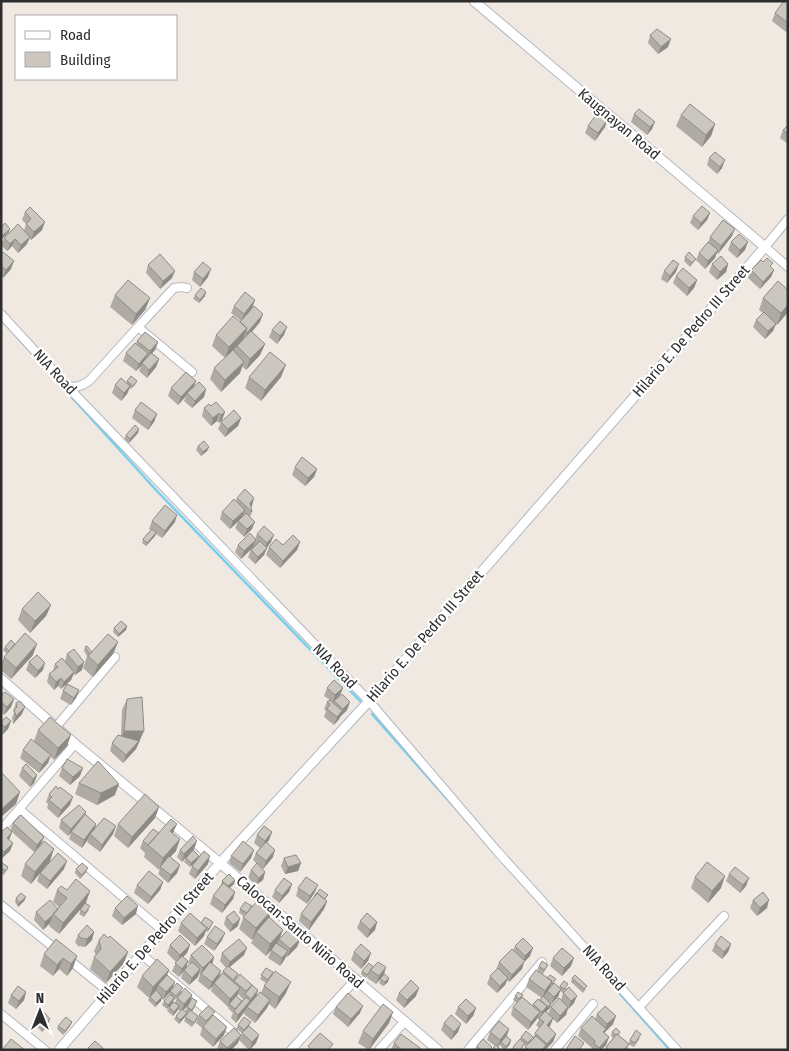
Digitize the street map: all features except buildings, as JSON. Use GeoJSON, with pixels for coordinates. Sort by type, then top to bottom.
{"type":"FeatureCollection","features":[{"type":"Feature","properties":{"kind":"street","name":"Kaugnayan Road"},"geometry":{"type":"LineString","coordinates":[[474,1],[765,247]]}},
{"type":"Feature","properties":{"kind":"street","name":"Hilario E. De Pedro III Street"},"geometry":{"type":"LineString","coordinates":[[59,1050],[220,863],[369,701],[788,219]]}},
{"type":"Feature","properties":{"kind":"street"},"geometry":{"type":"LineString","coordinates":[[765,247],[788,267]]}},
{"type":"Feature","properties":{"kind":"street"},"geometry":{"type":"LineString","coordinates":[[68,386],[82,386],[89,381],[174,288],[187,288]]}},
{"type":"Feature","properties":{"kind":"street","name":"NIA Road"},"geometry":{"type":"LineString","coordinates":[[1,314],[369,701],[497,851],[677,1050]]}},
{"type":"Feature","properties":{"kind":"street"},"geometry":{"type":"LineString","coordinates":[[138,327],[192,372]]}},
{"type":"Feature","properties":{"kind":"street"},"geometry":{"type":"LineString","coordinates":[[56,727],[115,657]]}},
{"type":"Feature","properties":{"kind":"street","name":"Caloocan-Santo Niño Road"},"geometry":{"type":"LineString","coordinates":[[1,679],[75,744],[220,863],[438,1050]]}},
{"type":"Feature","properties":{"kind":"street"},"geometry":{"type":"LineString","coordinates":[[1,830],[75,744]]}},
{"type":"Feature","properties":{"kind":"street"},"geometry":{"type":"LineString","coordinates":[[19,809],[162,930]]}},
{"type":"Feature","properties":{"kind":"street"},"geometry":{"type":"LineString","coordinates":[[1,905],[109,992]]}},
{"type":"Feature","properties":{"kind":"street"},"geometry":{"type":"LineString","coordinates":[[639,1007],[724,916]]}},
{"type":"Feature","properties":{"kind":"street"},"geometry":{"type":"LineString","coordinates":[[141,954],[233,1032]]}},
{"type":"Feature","properties":{"kind":"street"},"geometry":{"type":"LineString","coordinates":[[468,1050],[542,962]]}},
{"type":"Feature","properties":{"kind":"street"},"geometry":{"type":"LineString","coordinates":[[291,1050],[356,979]]}},
{"type":"Feature","properties":{"kind":"street"},"geometry":{"type":"LineString","coordinates":[[555,1050],[593,1004]]}},
{"type":"Feature","properties":{"kind":"street"},"geometry":{"type":"LineString","coordinates":[[1,1014],[45,1050]]}},
{"type":"Feature","properties":{"kind":"street"},"geometry":{"type":"LineString","coordinates":[[379,1050],[405,1021]]}},
{"type":"Feature","properties":{"kind":"waterway"},"geometry":{"type":"LineString","coordinates":[[8,327],[156,490],[360,701]]}},
{"type":"Feature","properties":{"kind":"waterway"},"geometry":{"type":"LineString","coordinates":[[372,714],[471,826]]}},
{"type":"Feature","properties":{"kind":"waterway"},"geometry":{"type":"LineString","coordinates":[[543,907],[670,1050]]}}]}
